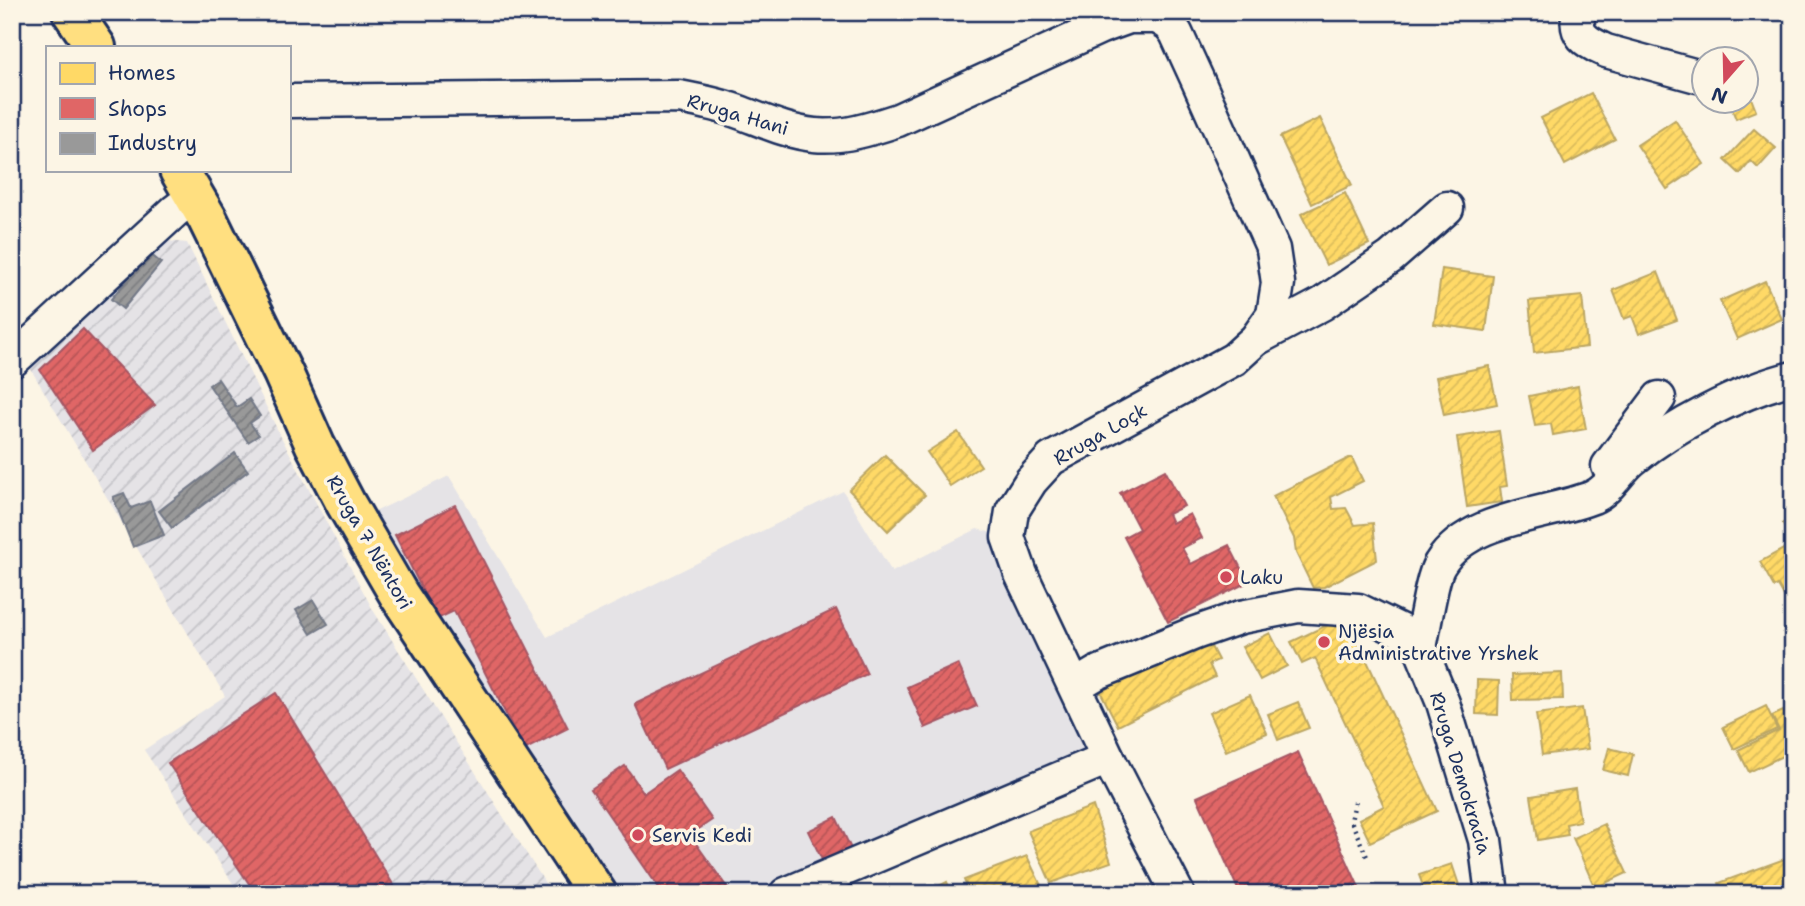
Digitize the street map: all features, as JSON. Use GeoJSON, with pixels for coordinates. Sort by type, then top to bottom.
{"type":"FeatureCollection","features":[{"type":"Feature","properties":{"kind":"main road"},"geometry":{"type":"LineString","coordinates":[[72,12],[95,46]]}},
{"type":"Feature","properties":{"kind":"main road","name":"Rruga 7 Nëntori"},"geometry":{"type":"LineString","coordinates":[[187,183],[284,373],[315,445],[346,504],[399,595],[597,894]]}},
{"type":"Feature","properties":{"kind":"street"},"geometry":{"type":"LineString","coordinates":[[1579,12],[1576,27],[1580,37],[1592,45],[1689,74]]}},
{"type":"Feature","properties":{"kind":"street","name":"Rruga Hani"},"geometry":{"type":"LineString","coordinates":[[290,101],[679,97],[708,102],[780,128],[815,135],[842,134],[871,129],[898,120],[1101,27],[1129,17],[1159,15]]}},
{"type":"Feature","properties":{"kind":"street","name":"Rruga Loçk"},"geometry":{"type":"LineString","coordinates":[[1159,15],[1176,33],[1273,249],[1278,283],[1273,315],[1256,339],[1234,359],[1051,459],[1031,481],[1012,511],[1008,537],[1021,573],[1108,758],[1178,894]]}},
{"type":"Feature","properties":{"kind":"street"},"geometry":{"type":"LineString","coordinates":[[12,360],[175,211],[187,183]]}},
{"type":"Feature","properties":{"kind":"street"},"geometry":{"type":"LineString","coordinates":[[1256,339],[1322,304],[1391,257],[1447,208]]}},
{"type":"Feature","properties":{"kind":"street"},"geometry":{"type":"LineString","coordinates":[[1075,686],[1097,673],[1195,633],[1241,617],[1298,606],[1358,610],[1399,630],[1420,647],[1438,565],[1457,545],[1477,532],[1596,496],[1630,461],[1674,430],[1777,382],[1793,378]]}},
{"type":"Feature","properties":{"kind":"street"},"geometry":{"type":"LineString","coordinates":[[1596,496],[1601,475],[1659,398]]}},
{"type":"Feature","properties":{"kind":"street","name":"Rruga Demokracia"},"geometry":{"type":"LineString","coordinates":[[1420,647],[1443,703],[1485,840],[1492,894]]}},
{"type":"Feature","properties":{"kind":"street"},"geometry":{"type":"LineString","coordinates":[[786,894],[1108,758]]}},
{"type":"Feature","properties":{"kind":"path"},"geometry":{"type":"LineString","coordinates":[[1355,802],[1351,821],[1368,859]]}},
{"type":"Feature","properties":{"kind":"shaded area"},"geometry":{"type":"Polygon","coordinates":[[[168,241],[187,243],[279,433],[373,610],[552,894],[240,894],[144,750],[225,696],[30,368],[168,241]]]}},
{"type":"Feature","properties":{"kind":"shaded area"},"geometry":{"type":"Polygon","coordinates":[[[449,476],[547,637],[843,491],[892,572],[977,529],[1008,537],[1108,758],[786,894],[597,894],[356,521],[449,476]]]}},
{"type":"Feature","properties":{"kind":"building: Homes"},"geometry":{"type":"Polygon","coordinates":[[[1591,93],[1615,139],[1565,165],[1541,118],[1591,93]]]}},
{"type":"Feature","properties":{"kind":"building: Homes"},"geometry":{"type":"Polygon","coordinates":[[[1320,118],[1352,185],[1312,204],[1280,137],[1320,118]]]}},
{"type":"Feature","properties":{"kind":"building: Homes"},"geometry":{"type":"Polygon","coordinates":[[[1675,120],[1704,164],[1667,189],[1637,145],[1675,120]]]}},
{"type":"Feature","properties":{"kind":"building: Homes"},"geometry":{"type":"Polygon","coordinates":[[[1754,129],[1776,148],[1758,168],[1751,161],[1740,174],[1725,160],[1754,129]]]}},
{"type":"Feature","properties":{"kind":"building: Homes"},"geometry":{"type":"Polygon","coordinates":[[[1345,193],[1369,244],[1326,265],[1301,214],[1345,193]]]}},
{"type":"Feature","properties":{"kind":"building: Homes"},"geometry":{"type":"Polygon","coordinates":[[[1442,269],[1493,276],[1486,331],[1434,324],[1442,269]]]}},
{"type":"Feature","properties":{"kind":"building: Homes"},"geometry":{"type":"Polygon","coordinates":[[[1658,272],[1677,320],[1639,334],[1632,316],[1624,319],[1613,290],[1658,272]]]}},
{"type":"Feature","properties":{"kind":"building: Homes"},"geometry":{"type":"Polygon","coordinates":[[[1765,281],[1782,319],[1737,339],[1720,301],[1765,281]]]}},
{"type":"Feature","properties":{"kind":"building: Homes"},"geometry":{"type":"Polygon","coordinates":[[[1582,296],[1587,347],[1534,353],[1529,301],[1582,296]]]}},
{"type":"Feature","properties":{"kind":"building: Homes"},"geometry":{"type":"Polygon","coordinates":[[[1489,366],[1497,404],[1444,415],[1436,377],[1489,366]]]}},
{"type":"Feature","properties":{"kind":"building: Homes"},"geometry":{"type":"Polygon","coordinates":[[[1578,386],[1586,429],[1553,435],[1551,424],[1535,426],[1529,396],[1578,386]]]}},
{"type":"Feature","properties":{"kind":"building: Homes"},"geometry":{"type":"Polygon","coordinates":[[[1499,431],[1507,486],[1500,487],[1502,502],[1467,507],[1457,437],[1499,431]]]}},
{"type":"Feature","properties":{"kind":"building: Homes"},"geometry":{"type":"Polygon","coordinates":[[[958,432],[981,466],[950,486],[927,452],[958,432]]]}},
{"type":"Feature","properties":{"kind":"building: Homes"},"geometry":{"type":"Polygon","coordinates":[[[885,455],[925,495],[888,531],[849,490],[885,455]]]}},
{"type":"Feature","properties":{"kind":"building: Homes"},"geometry":{"type":"Polygon","coordinates":[[[1352,458],[1363,481],[1331,497],[1333,509],[1346,508],[1355,525],[1373,523],[1377,560],[1324,587],[1313,588],[1296,553],[1294,538],[1273,496],[1352,458]]]}},
{"type":"Feature","properties":{"kind":"building: Homes"},"geometry":{"type":"Polygon","coordinates":[[[1793,519],[1793,540],[1790,541],[1783,523],[1793,519]]]}},
{"type":"Feature","properties":{"kind":"building: Homes"},"geometry":{"type":"Polygon","coordinates":[[[1787,547],[1793,555],[1793,612],[1778,585],[1774,587],[1760,562],[1787,547]]]}},
{"type":"Feature","properties":{"kind":"building: Homes"},"geometry":{"type":"Polygon","coordinates":[[[1346,616],[1437,811],[1370,842],[1359,819],[1384,806],[1315,658],[1302,664],[1291,642],[1346,616]]]}},
{"type":"Feature","properties":{"kind":"building: Homes"},"geometry":{"type":"Polygon","coordinates":[[[1270,633],[1287,666],[1260,680],[1242,647],[1270,633]]]}},
{"type":"Feature","properties":{"kind":"building: Homes"},"geometry":{"type":"Polygon","coordinates":[[[1206,637],[1218,660],[1209,664],[1215,677],[1118,726],[1100,691],[1206,637]]]}},
{"type":"Feature","properties":{"kind":"building: Homes"},"geometry":{"type":"Polygon","coordinates":[[[1562,673],[1563,699],[1513,700],[1512,675],[1562,673]]]}},
{"type":"Feature","properties":{"kind":"building: Homes"},"geometry":{"type":"Polygon","coordinates":[[[1477,680],[1499,681],[1498,715],[1476,714],[1477,680]]]}},
{"type":"Feature","properties":{"kind":"building: Homes"},"geometry":{"type":"Polygon","coordinates":[[[1250,695],[1267,733],[1226,751],[1209,713],[1250,695]]]}},
{"type":"Feature","properties":{"kind":"building: Homes"},"geometry":{"type":"Polygon","coordinates":[[[1298,702],[1309,728],[1278,740],[1268,714],[1298,702]]]}},
{"type":"Feature","properties":{"kind":"building: Homes"},"geometry":{"type":"Polygon","coordinates":[[[1766,706],[1777,729],[1734,749],[1723,727],[1766,706]]]}},
{"type":"Feature","properties":{"kind":"building: Homes"},"geometry":{"type":"Polygon","coordinates":[[[1582,708],[1588,749],[1542,755],[1536,714],[1582,708]]]}},
{"type":"Feature","properties":{"kind":"building: Homes"},"geometry":{"type":"Polygon","coordinates":[[[1783,711],[1793,731],[1793,751],[1749,772],[1738,750],[1779,730],[1772,716],[1783,711]]]}},
{"type":"Feature","properties":{"kind":"building: Homes"},"geometry":{"type":"Polygon","coordinates":[[[1609,748],[1633,754],[1628,776],[1603,770],[1609,748]]]}},
{"type":"Feature","properties":{"kind":"building: Homes"},"geometry":{"type":"Polygon","coordinates":[[[1575,789],[1580,821],[1566,824],[1568,835],[1538,840],[1531,796],[1575,789]]]}},
{"type":"Feature","properties":{"kind":"building: Homes"},"geometry":{"type":"Polygon","coordinates":[[[1093,806],[1111,862],[1051,883],[1028,831],[1093,806]]]}},
{"type":"Feature","properties":{"kind":"building: Homes"},"geometry":{"type":"Polygon","coordinates":[[[1604,824],[1627,873],[1595,888],[1573,838],[1604,824]]]}},
{"type":"Feature","properties":{"kind":"building: Homes"},"geometry":{"type":"Polygon","coordinates":[[[1027,856],[1045,894],[970,894],[964,880],[1027,856]]]}},
{"type":"Feature","properties":{"kind":"building: Homes"},"geometry":{"type":"Polygon","coordinates":[[[1787,858],[1793,873],[1793,894],[1746,894],[1745,889],[1733,894],[1723,894],[1719,883],[1787,858]]]}},
{"type":"Feature","properties":{"kind":"building: Homes"},"geometry":{"type":"Polygon","coordinates":[[[1452,864],[1462,894],[1426,894],[1419,875],[1452,864]]]}},
{"type":"Feature","properties":{"kind":"building: Homes"},"geometry":{"type":"Polygon","coordinates":[[[947,882],[952,894],[924,894],[947,882]]]}},
{"type":"Feature","properties":{"kind":"building: Shops"},"geometry":{"type":"Polygon","coordinates":[[[83,329],[155,405],[93,450],[40,370],[83,329]]]}},
{"type":"Feature","properties":{"kind":"building: Shops"},"geometry":{"type":"Polygon","coordinates":[[[1165,470],[1184,506],[1168,514],[1172,523],[1190,514],[1202,538],[1182,548],[1191,564],[1229,545],[1248,582],[1168,622],[1124,537],[1139,529],[1120,493],[1165,470]]]}},
{"type":"Feature","properties":{"kind":"building: Shops"},"geometry":{"type":"Polygon","coordinates":[[[455,505],[568,728],[524,750],[454,611],[437,619],[395,535],[455,505]]]}},
{"type":"Feature","properties":{"kind":"building: Shops"},"geometry":{"type":"Polygon","coordinates":[[[836,609],[867,674],[665,769],[635,704],[836,609]]]}},
{"type":"Feature","properties":{"kind":"building: Shops"},"geometry":{"type":"Polygon","coordinates":[[[958,664],[977,706],[925,728],[907,687],[958,664]]]}},
{"type":"Feature","properties":{"kind":"building: Shops"},"geometry":{"type":"Polygon","coordinates":[[[276,693],[399,894],[256,894],[168,763],[276,693]]]}},
{"type":"Feature","properties":{"kind":"building: Shops"},"geometry":{"type":"Polygon","coordinates":[[[1298,752],[1362,894],[1240,894],[1197,797],[1298,752]]]}},
{"type":"Feature","properties":{"kind":"building: Shops"},"geometry":{"type":"Polygon","coordinates":[[[625,766],[644,793],[677,770],[712,820],[690,835],[731,893],[663,894],[591,789],[625,766]]]}},
{"type":"Feature","properties":{"kind":"building: Shops"},"geometry":{"type":"Polygon","coordinates":[[[836,817],[853,853],[825,866],[808,831],[836,817]]]}},
{"type":"Feature","properties":{"kind":"building: Industry"},"geometry":{"type":"Polygon","coordinates":[[[149,253],[161,263],[123,309],[111,299],[149,253]]]}},
{"type":"Feature","properties":{"kind":"building: Industry"},"geometry":{"type":"Polygon","coordinates":[[[218,379],[237,407],[249,399],[260,416],[250,423],[259,435],[248,442],[209,385],[218,379]]]}},
{"type":"Feature","properties":{"kind":"building: Industry"},"geometry":{"type":"Polygon","coordinates":[[[235,453],[248,471],[172,528],[159,511],[235,453]]]}},
{"type":"Feature","properties":{"kind":"building: Industry"},"geometry":{"type":"Polygon","coordinates":[[[124,493],[131,508],[150,501],[164,535],[133,547],[113,497],[124,493]]]}},
{"type":"Feature","properties":{"kind":"building: Industry"},"geometry":{"type":"Polygon","coordinates":[[[313,600],[328,624],[311,634],[296,610],[313,600]]]}},
{"type":"Feature","properties":{"kind":"place","name":"Laku"},"geometry":{"type":"Point","coordinates":[1226,577]}},
{"type":"Feature","properties":{"kind":"place","name":"Njësia Administrative Yrshek"},"geometry":{"type":"Point","coordinates":[1324,642]}},
{"type":"Feature","properties":{"kind":"place","name":"Servis Kedi"},"geometry":{"type":"Point","coordinates":[638,835]}}]}
